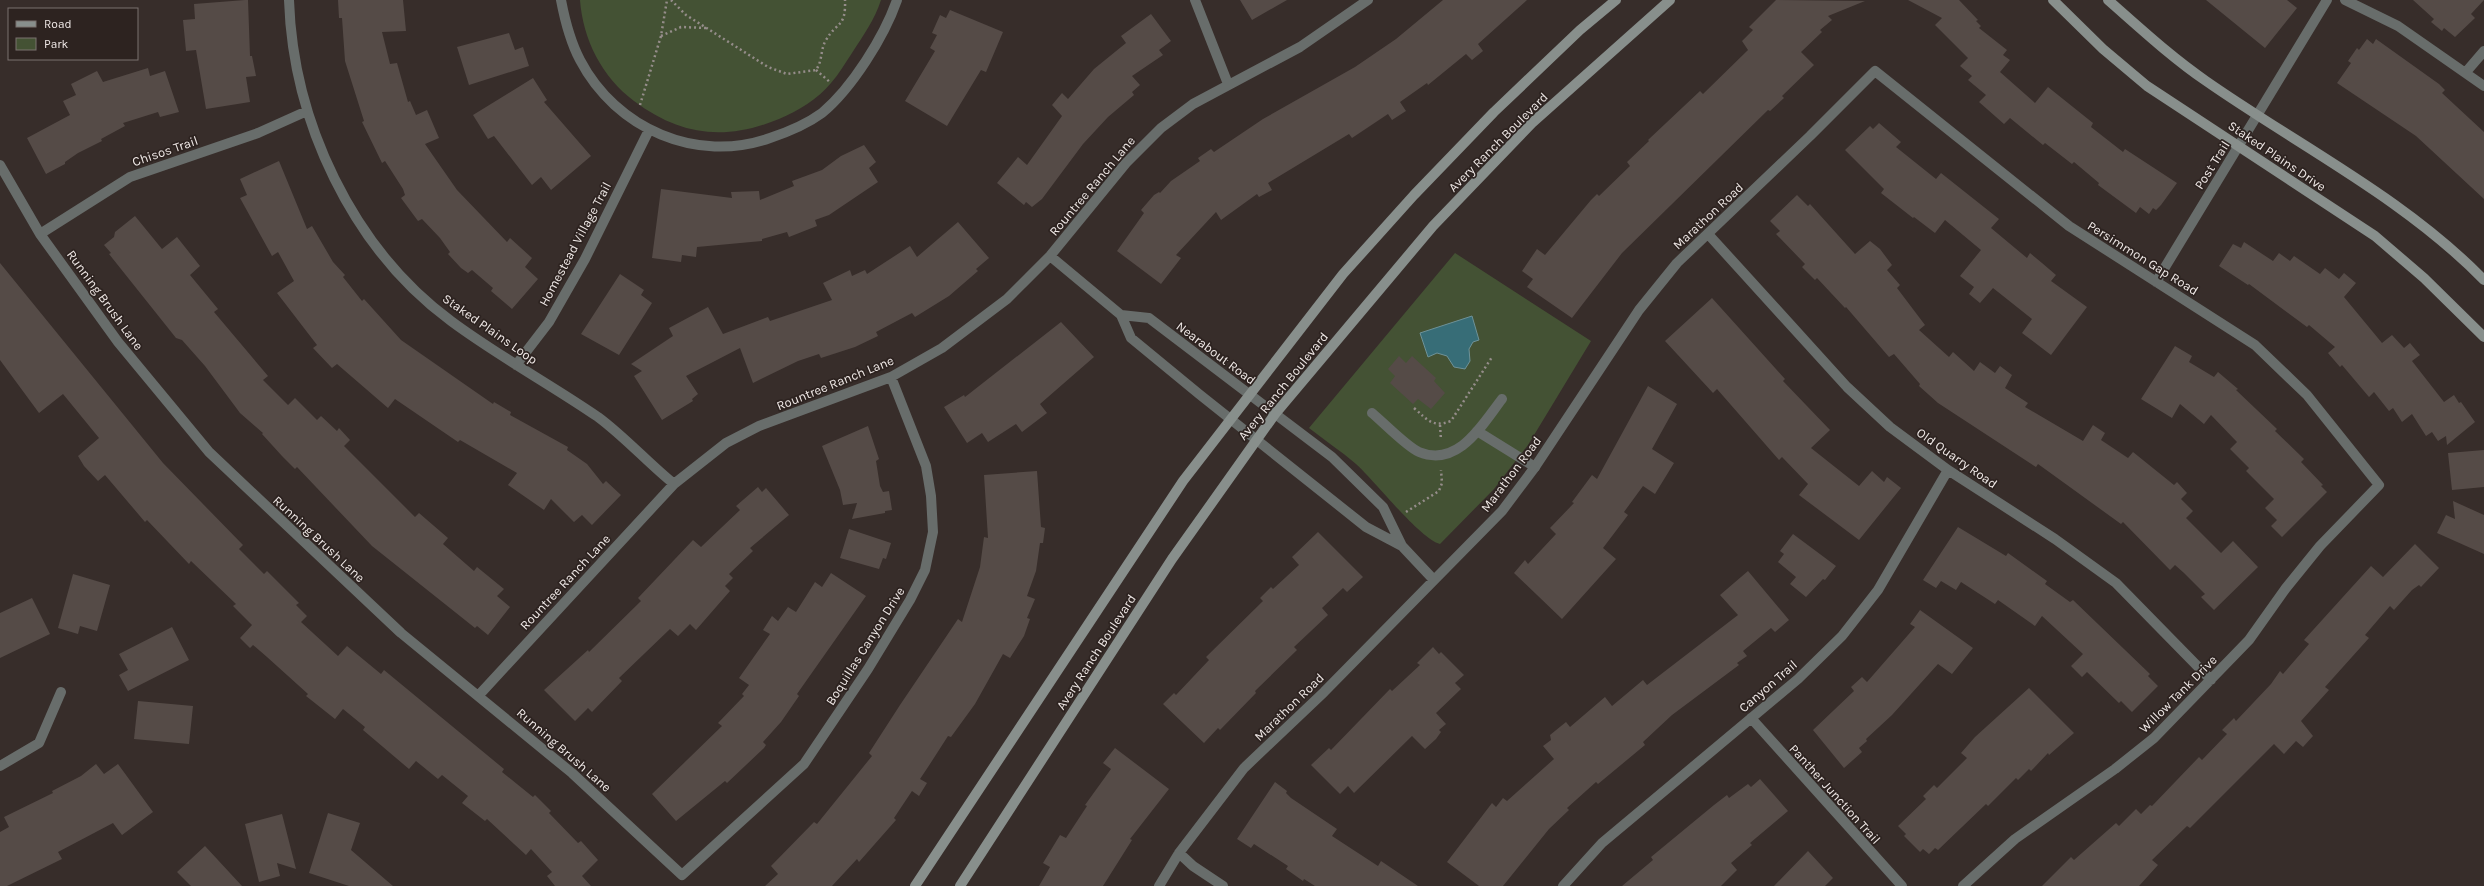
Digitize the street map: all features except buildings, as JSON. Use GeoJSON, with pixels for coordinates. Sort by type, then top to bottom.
{"type":"FeatureCollection","features":[{"type":"Feature","properties":{"kind":"main road","name":"Avery Ranch Boulevard"},"geometry":{"type":"LineString","coordinates":[[915,886],[1183,481],[1343,274],[1414,195],[1494,112],[1580,30],[1616,0]]}},
{"type":"Feature","properties":{"kind":"main road","name":"Avery Ranch Boulevard"},"geometry":{"type":"LineString","coordinates":[[960,886],[1172,559],[1275,414],[1433,226],[1532,123],[1670,0]]}},
{"type":"Feature","properties":{"kind":"main road","name":"Staked Plains Drive"},"geometry":{"type":"LineString","coordinates":[[2053,0],[2103,49],[2147,86],[2375,236],[2424,278],[2484,338]]}},
{"type":"Feature","properties":{"kind":"main road","name":"Staked Plains Drive"},"geometry":{"type":"LineString","coordinates":[[2108,0],[2205,81],[2362,181],[2432,233],[2484,280]]}},
{"type":"Feature","properties":{"kind":"street","name":"Staked Plains Loop"},"geometry":{"type":"LineString","coordinates":[[289,0],[291,42],[307,111],[324,156],[348,204],[376,247],[413,288],[450,320],[516,365],[600,419],[674,484]]}},
{"type":"Feature","properties":{"kind":"street"},"geometry":{"type":"LineString","coordinates":[[561,0],[568,34],[580,61],[601,92],[616,107],[649,130],[670,140],[698,146],[732,147],[758,142],[788,132],[821,113],[839,95],[879,38],[897,0]]}},
{"type":"Feature","properties":{"kind":"street"},"geometry":{"type":"LineString","coordinates":[[1195,0],[1228,84]]}},
{"type":"Feature","properties":{"kind":"street","name":"Rountree Ranch Lane"},"geometry":{"type":"LineString","coordinates":[[479,695],[674,484],[726,443],[759,426],[890,377],[942,348],[1007,299],[1050,256],[1126,163],[1161,128],[1193,104],[1300,47],[1368,0]]}},
{"type":"Feature","properties":{"kind":"street","name":"Post Trail"},"geometry":{"type":"LineString","coordinates":[[2156,282],[2259,116],[2328,0]]}},
{"type":"Feature","properties":{"kind":"street"},"geometry":{"type":"LineString","coordinates":[[2345,0],[2398,26],[2484,86]]}},
{"type":"Feature","properties":{"kind":"street"},"geometry":{"type":"LineString","coordinates":[[2466,72],[2484,51]]}},
{"type":"Feature","properties":{"kind":"street","name":"Marathon Road"},"geometry":{"type":"LineString","coordinates":[[1159,886],[1179,854],[1244,768],[1324,692],[1433,579],[1502,511],[1535,467],[1639,310],[1677,262],[1810,136],[1875,71]]}},
{"type":"Feature","properties":{"kind":"street","name":"Persimmon Gap Road"},"geometry":{"type":"LineString","coordinates":[[1875,71],[2069,226],[2255,345],[2277,364],[2307,395],[2379,486]]}},
{"type":"Feature","properties":{"kind":"street","name":"Chisos Trail"},"geometry":{"type":"LineString","coordinates":[[40,234],[130,177],[258,133],[307,111]]}},
{"type":"Feature","properties":{"kind":"street","name":"Homestead Village Trail"},"geometry":{"type":"LineString","coordinates":[[516,365],[549,322],[585,258],[649,130]]}},
{"type":"Feature","properties":{"kind":"street","name":"Running Brush Lane"},"geometry":{"type":"LineString","coordinates":[[0,165],[40,234],[118,342],[209,452],[401,633],[479,695],[572,773],[682,875]]}},
{"type":"Feature","properties":{"kind":"street","name":"Old Quarry Road"},"geometry":{"type":"LineString","coordinates":[[1708,234],[1847,387],[1890,427],[1948,470],[2055,539],[2116,583],[2211,680]]}},
{"type":"Feature","properties":{"kind":"street","name":"Nearabout Road"},"geometry":{"type":"LineString","coordinates":[[1050,256],[1121,315],[1131,338],[1366,527],[1402,546]]}},
{"type":"Feature","properties":{"kind":"street","name":"Nearabout Road"},"geometry":{"type":"LineString","coordinates":[[1121,315],[1148,318],[1332,457],[1384,507],[1402,546],[1433,579]]}},
{"type":"Feature","properties":{"kind":"street","name":"Boquillas Canyon Drive"},"geometry":{"type":"LineString","coordinates":[[682,875],[804,764],[868,670],[910,600],[925,570],[933,532],[931,496],[926,466],[890,377]]}},
{"type":"Feature","properties":{"kind":"street"},"geometry":{"type":"LineString","coordinates":[[1372,413],[1419,452],[1440,456],[1457,451],[1477,431],[1502,399]]}},
{"type":"Feature","properties":{"kind":"street"},"geometry":{"type":"LineString","coordinates":[[1477,431],[1535,467]]}},
{"type":"Feature","properties":{"kind":"street","name":"Canyon Trail"},"geometry":{"type":"LineString","coordinates":[[1562,886],[1602,842],[1751,718],[1842,636],[1878,590],[1948,470]]}},
{"type":"Feature","properties":{"kind":"street","name":"Willow Tank Drive"},"geometry":{"type":"LineString","coordinates":[[1963,886],[2015,839],[2114,769],[2154,738],[2249,640],[2320,546],[2379,486]]}},
{"type":"Feature","properties":{"kind":"street"},"geometry":{"type":"LineString","coordinates":[[0,766],[39,742],[61,692]]}},
{"type":"Feature","properties":{"kind":"street","name":"Panther Junction Trail"},"geometry":{"type":"LineString","coordinates":[[1751,718],[1902,886]]}},
{"type":"Feature","properties":{"kind":"street"},"geometry":{"type":"LineString","coordinates":[[1179,854],[1193,866],[1222,886]]}},
{"type":"Feature","properties":{"kind":"path"},"geometry":{"type":"LineString","coordinates":[[640,105],[661,36],[667,0]]}},
{"type":"Feature","properties":{"kind":"path"},"geometry":{"type":"LineString","coordinates":[[671,0],[686,15],[768,67],[787,74],[816,70],[821,63],[826,40],[843,22],[845,0]]}},
{"type":"Feature","properties":{"kind":"path"},"geometry":{"type":"LineString","coordinates":[[661,36],[682,27],[708,28]]}},
{"type":"Feature","properties":{"kind":"path"},"geometry":{"type":"LineString","coordinates":[[816,70],[831,83]]}},
{"type":"Feature","properties":{"kind":"path"},"geometry":{"type":"LineString","coordinates":[[1414,408],[1433,424],[1440,425],[1451,421],[1492,357]]}},
{"type":"Feature","properties":{"kind":"path"},"geometry":{"type":"LineString","coordinates":[[1440,425],[1441,443]]}},
{"type":"Feature","properties":{"kind":"path"},"geometry":{"type":"LineString","coordinates":[[1406,512],[1439,491],[1442,483],[1441,470]]}},
{"type":"Feature","properties":{"kind":"green space"},"geometry":{"type":"Polygon","coordinates":[[[580,0],[881,0],[872,21],[837,76],[826,89],[814,99],[779,119],[759,126],[722,132],[686,128],[669,122],[634,101],[612,81],[596,56],[590,43],[585,29],[580,0]]]}},
{"type":"Feature","properties":{"kind":"green space"},"geometry":{"type":"Polygon","coordinates":[[[1455,253],[1591,341],[1528,445],[1494,489],[1440,544],[1431,540],[1421,532],[1356,464],[1309,428],[1455,253]]]}},
{"type":"Feature","properties":{"kind":"water"},"geometry":{"type":"Polygon","coordinates":[[[1472,316],[1479,340],[1473,342],[1469,349],[1470,361],[1465,369],[1454,367],[1447,356],[1437,353],[1428,357],[1420,333],[1472,316]]]}}]}
